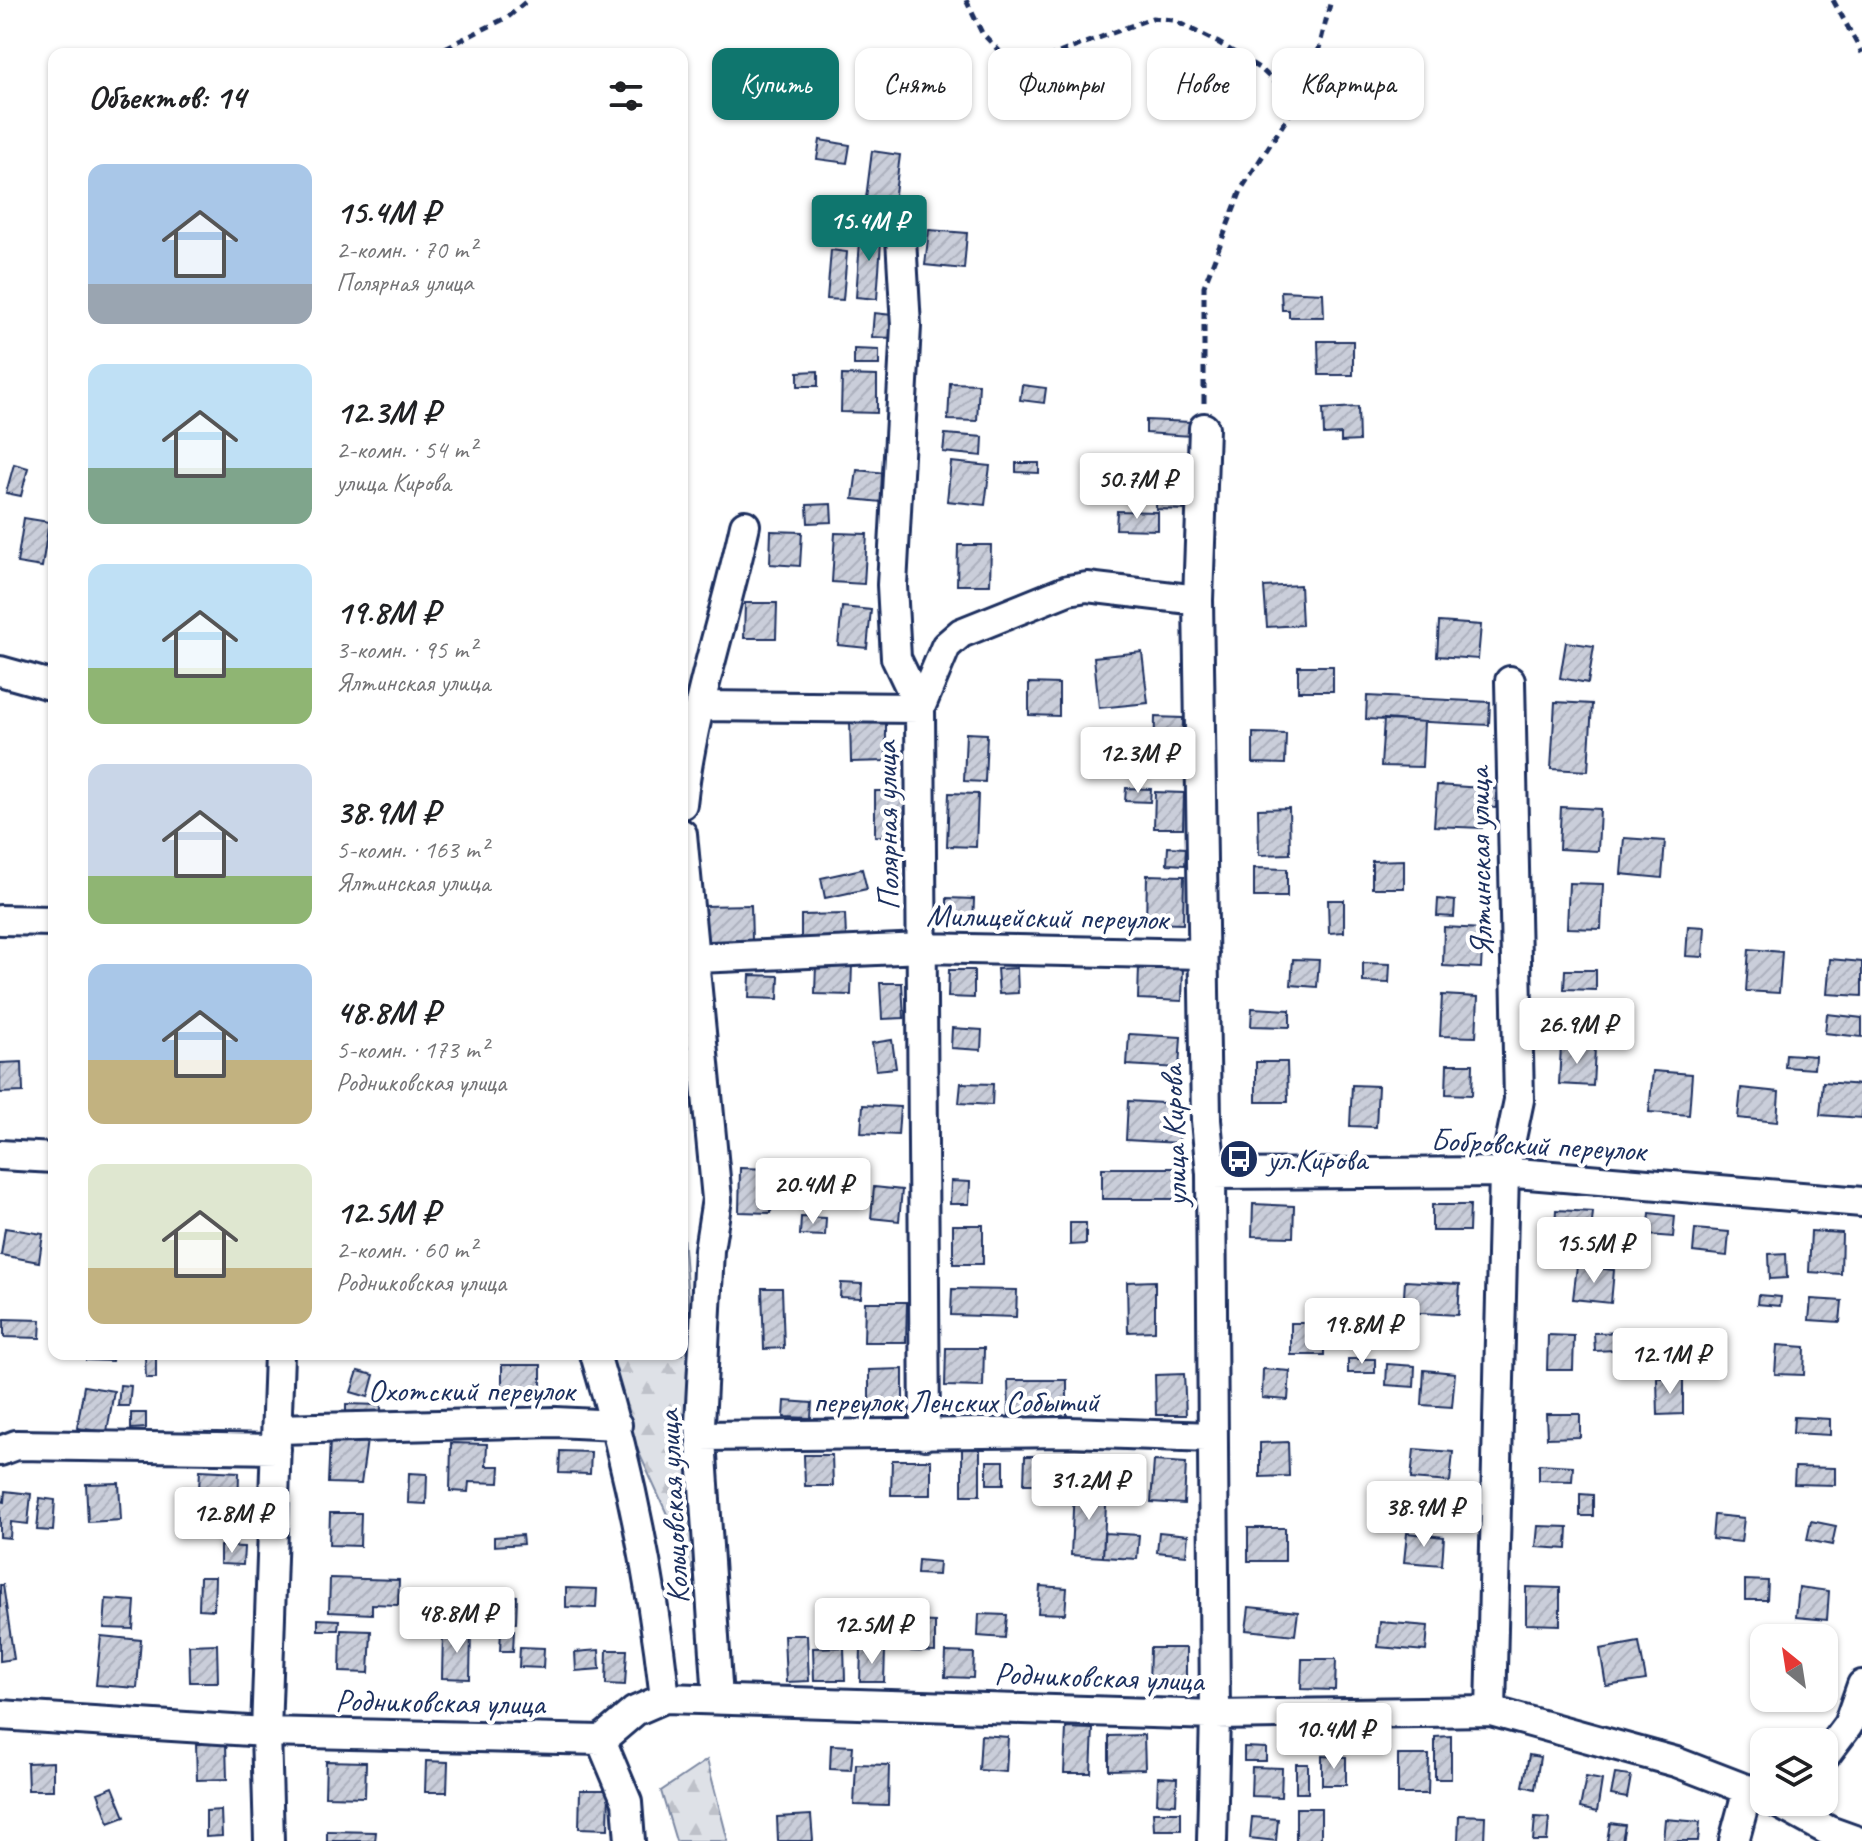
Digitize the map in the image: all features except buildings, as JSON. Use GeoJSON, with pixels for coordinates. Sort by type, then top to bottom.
{"type":"FeatureCollection","features":[{"type":"Feature","properties":{"kind":"street","name":"Полярная улица"},"geometry":{"type":"LineString","coordinates":[[900,221],[906,326],[892,585],[896,658],[920,708],[925,1435]]}},
{"type":"Feature","properties":{"kind":"street","name":"улица Кирова"},"geometry":{"type":"LineString","coordinates":[[1204,428],[1198,600],[1211,1174],[1215,1715],[1212,1841]]}},
{"type":"Feature","properties":{"kind":"street"},"geometry":{"type":"LineString","coordinates":[[688,747],[745,525]]}},
{"type":"Feature","properties":{"kind":"street"},"geometry":{"type":"LineString","coordinates":[[700,706],[920,708],[946,646],[961,633],[1068,590],[1087,587],[1198,600]]}},
{"type":"Feature","properties":{"kind":"street"},"geometry":{"type":"LineString","coordinates":[[0,671],[48,684]]}},
{"type":"Feature","properties":{"kind":"street","name":"Ялтинская улица"},"geometry":{"type":"LineString","coordinates":[[1491,1711],[1504,1172],[1519,1100],[1510,681]]}},
{"type":"Feature","properties":{"kind":"street","name":"Кольцовская улица"},"geometry":{"type":"LineString","coordinates":[[688,884],[717,1199],[709,1250],[701,1436],[718,1699]]}},
{"type":"Feature","properties":{"kind":"street"},"geometry":{"type":"LineString","coordinates":[[0,920],[48,921]]}},
{"type":"Feature","properties":{"kind":"street","name":"Милицейский переулок"},"geometry":{"type":"LineString","coordinates":[[697,958],[922,948],[1204,954]]}},
{"type":"Feature","properties":{"kind":"street"},"geometry":{"type":"LineString","coordinates":[[0,1155],[48,1158]]}},
{"type":"Feature","properties":{"kind":"street","name":"Бобровский переулок"},"geometry":{"type":"LineString","coordinates":[[1211,1174],[1504,1172],[1862,1202]]}},
{"type":"Feature","properties":{"kind":"street"},"geometry":{"type":"LineString","coordinates":[[269,1841],[266,1732],[279,1360]]}},
{"type":"Feature","properties":{"kind":"street","name":"Кольцовская улица"},"geometry":{"type":"LineString","coordinates":[[597,1360],[617,1425],[655,1614],[665,1698]]}},
{"type":"Feature","properties":{"kind":"street","name":"Охотский переулок"},"geometry":{"type":"LineString","coordinates":[[0,1451],[16,1445],[276,1439],[555,1422],[617,1425]]}},
{"type":"Feature","properties":{"kind":"street","name":"переулок Ленских Событий"},"geometry":{"type":"LineString","coordinates":[[701,1436],[1069,1432],[1212,1437]]}},
{"type":"Feature","properties":{"kind":"street"},"geometry":{"type":"LineString","coordinates":[[1838,1743],[1855,1727],[1862,1685]]}},
{"type":"Feature","properties":{"kind":"street","name":"Родниковская улица"},"geometry":{"type":"LineString","coordinates":[[0,1715],[266,1732],[601,1740],[635,1711],[665,1698],[1215,1715],[1491,1711],[1676,1762],[1750,1790]]}},
{"type":"Feature","properties":{"kind":"street"},"geometry":{"type":"LineString","coordinates":[[601,1740],[627,1802],[630,1841]]}},
{"type":"Feature","properties":{"kind":"street"},"geometry":{"type":"LineString","coordinates":[[1734,1841],[1757,1816]]}},
{"type":"Feature","properties":{"kind":"street","name":"Родниковская улица"},"geometry":{"type":"LineString","coordinates":[[1803,1816],[1829,1831],[1857,1841]]}},
{"type":"Feature","properties":{"kind":"path"},"geometry":{"type":"LineString","coordinates":[[445,48],[508,17],[528,0]]}},
{"type":"Feature","properties":{"kind":"path"},"geometry":{"type":"LineString","coordinates":[[966,0],[982,33],[1006,58],[1040,60],[1152,18],[1173,20],[1219,43],[1272,79]]}},
{"type":"Feature","properties":{"kind":"path"},"geometry":{"type":"LineString","coordinates":[[1319,48],[1331,0]]}},
{"type":"Feature","properties":{"kind":"path"},"geometry":{"type":"LineString","coordinates":[[1833,0],[1862,53]]}},
{"type":"Feature","properties":{"kind":"path"},"geometry":{"type":"LineString","coordinates":[[1204,428],[1204,286],[1242,188],[1285,120]]}},
{"type":"Feature","properties":{"kind":"green space"},"geometry":{"type":"Polygon","coordinates":[[[688,1300],[712,1613],[597,1360],[688,1360],[688,1300]]]}},
{"type":"Feature","properties":{"kind":"green space"},"geometry":{"type":"Polygon","coordinates":[[[707,1760],[728,1841],[676,1841],[661,1791],[707,1760]]]}},
{"type":"Feature","properties":{"kind":"place","name":"ул.Кирова"},"geometry":{"type":"Point","coordinates":[1239,1159]}}]}
